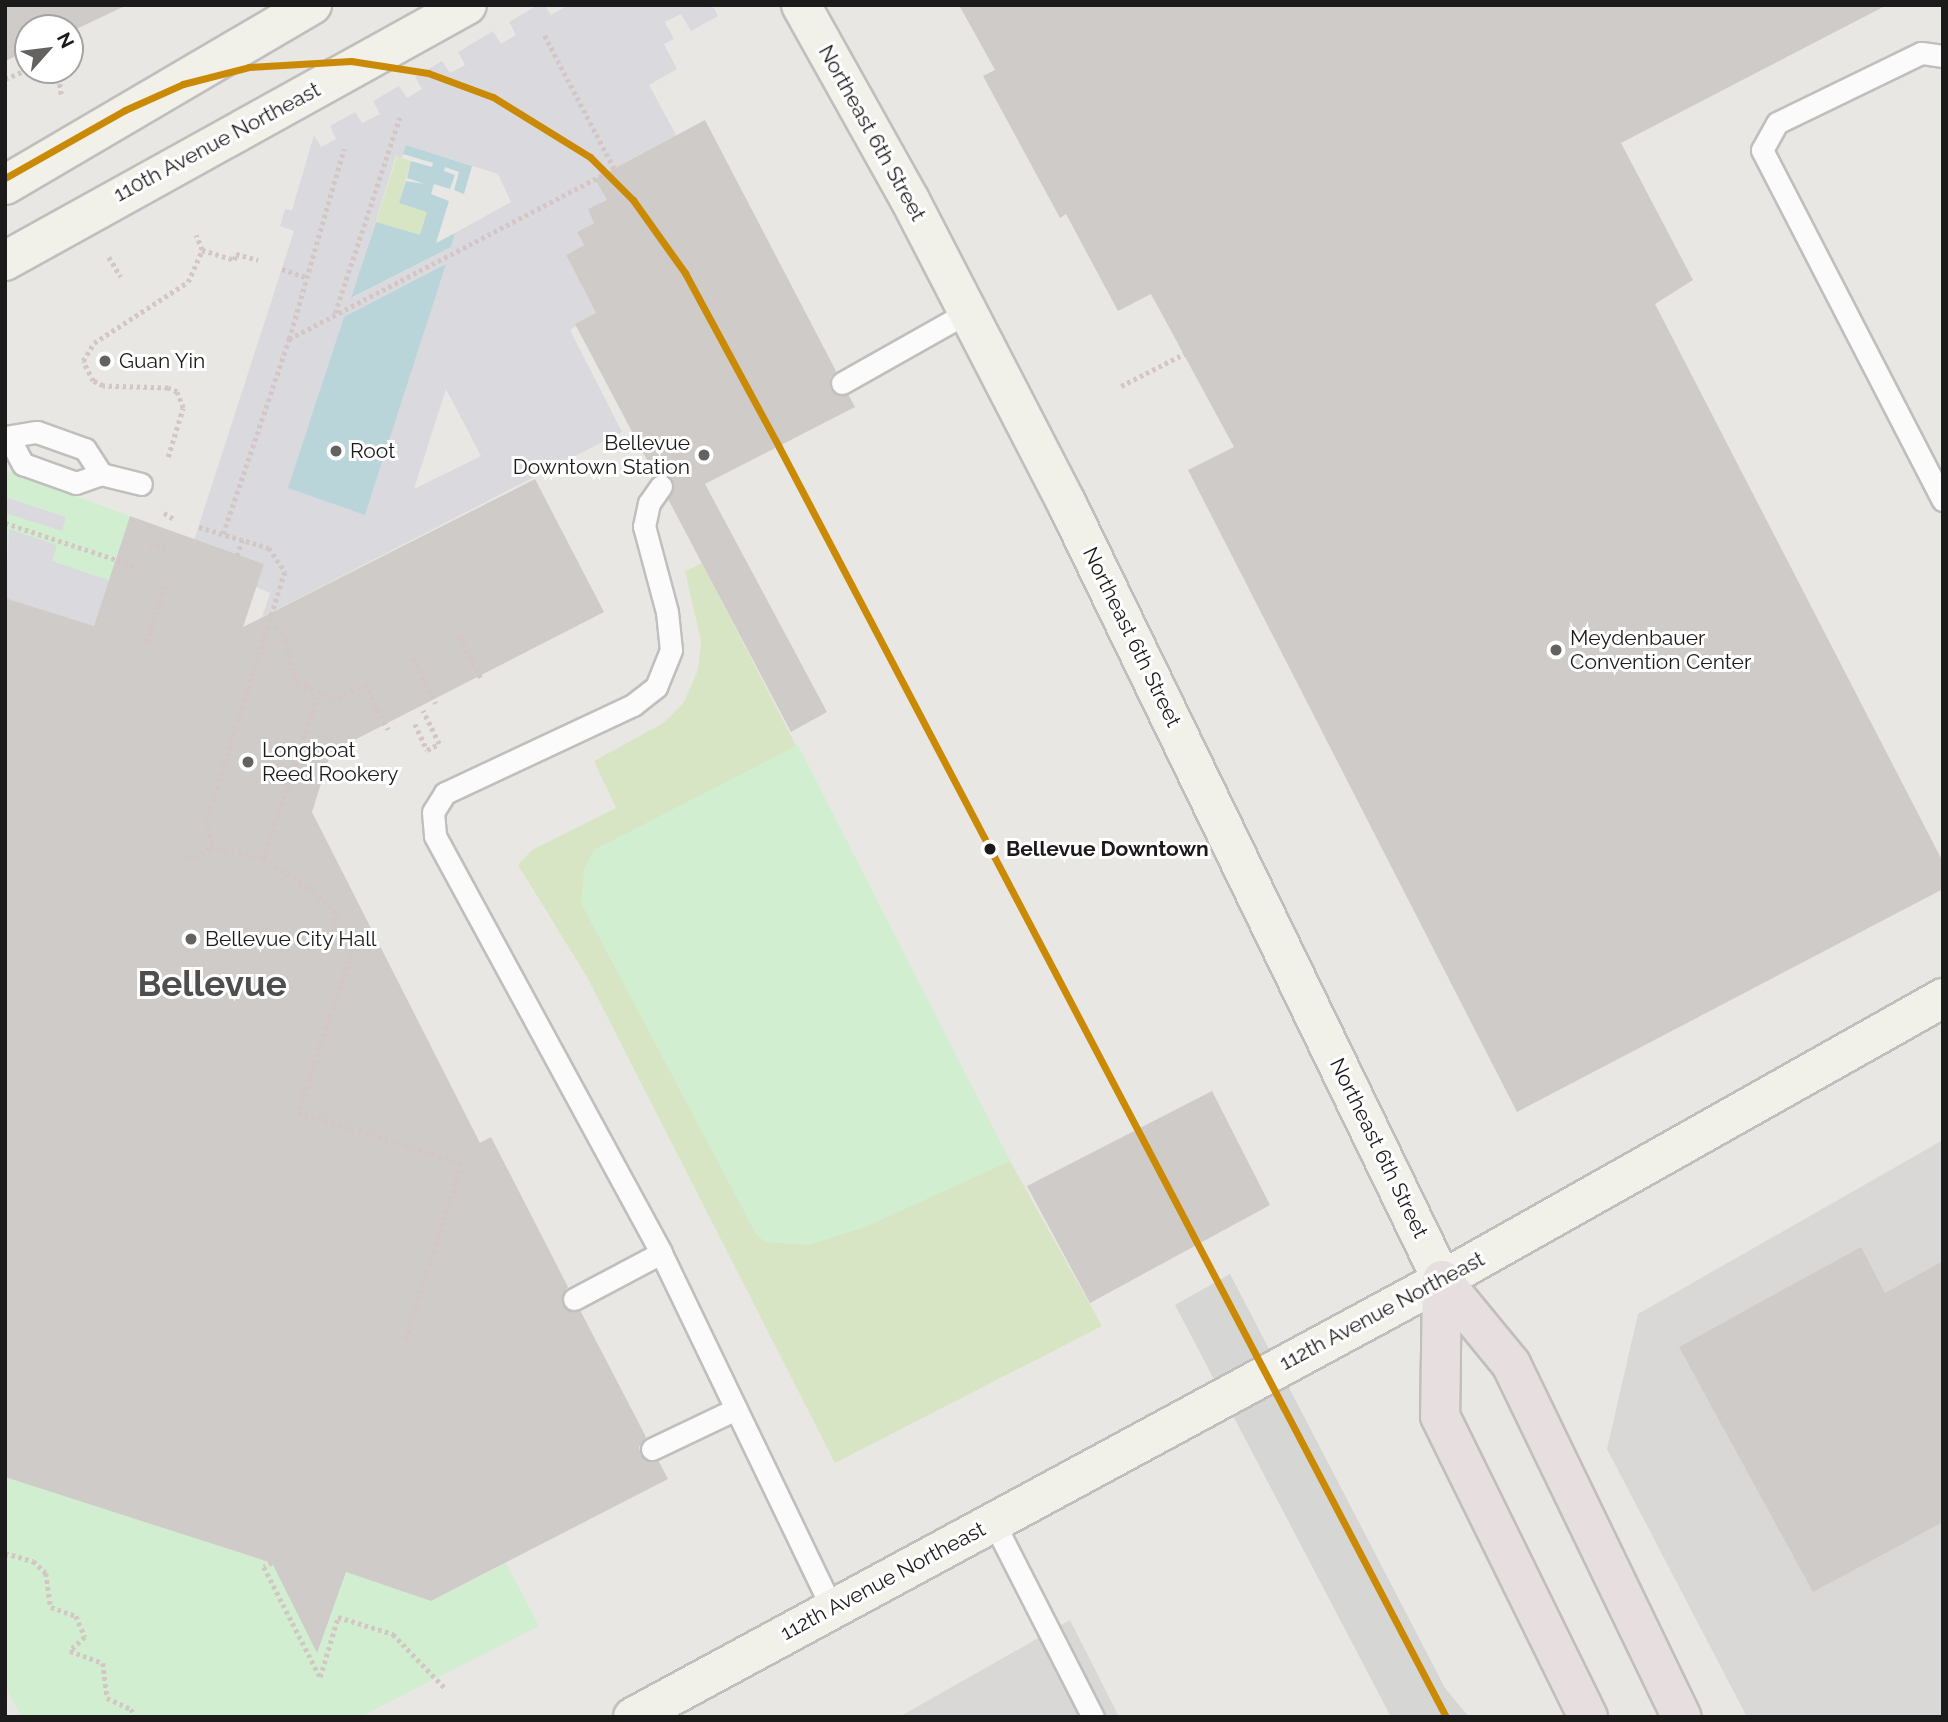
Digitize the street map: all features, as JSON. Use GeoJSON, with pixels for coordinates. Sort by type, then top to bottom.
{"type":"FeatureCollection","features":[{"type":"Feature","properties":{"kind":"highway"},"geometry":{"type":"LineString","coordinates":[[1442,1280],[1440,1416],[1588,1717]]}},
{"type":"Feature","properties":{"kind":"highway"},"geometry":{"type":"LineString","coordinates":[[1442,1280],[1511,1364],[1682,1717]]}},
{"type":"Feature","properties":{"kind":"street"},"geometry":{"type":"LineString","coordinates":[[5,185],[312,5]]}},
{"type":"Feature","properties":{"kind":"street","name":"110th Avenue Northeast"},"geometry":{"type":"LineString","coordinates":[[5,261],[467,5]]}},
{"type":"Feature","properties":{"kind":"street","name":"Northeast 6th Street"},"geometry":{"type":"LineString","coordinates":[[801,5],[968,312],[1068,503],[1442,1280]]}},
{"type":"Feature","properties":{"kind":"street","name":"112th Avenue Northeast"},"geometry":{"type":"LineString","coordinates":[[633,1717],[1442,1280],[1943,998]]}},
{"type":"Feature","properties":{"kind":"lane"},"geometry":{"type":"LineString","coordinates":[[1943,56],[1921,53],[1777,123],[1762,150],[1943,500]]}},
{"type":"Feature","properties":{"kind":"lane"},"geometry":{"type":"LineString","coordinates":[[842,383],[968,312]]}},
{"type":"Feature","properties":{"kind":"lane"},"geometry":{"type":"LineString","coordinates":[[101,474],[85,449],[37,432],[7,438],[23,464],[76,483],[101,474],[141,484]]}},
{"type":"Feature","properties":{"kind":"lane"},"geometry":{"type":"LineString","coordinates":[[661,486],[649,503],[644,526],[667,612],[671,650],[656,687],[633,705],[445,793],[433,812],[435,836],[661,1253],[832,1608]]}},
{"type":"Feature","properties":{"kind":"lane"},"geometry":{"type":"LineString","coordinates":[[575,1299],[661,1253]]}},
{"type":"Feature","properties":{"kind":"lane"},"geometry":{"type":"LineString","coordinates":[[652,1449],[736,1409]]}},
{"type":"Feature","properties":{"kind":"lane"},"geometry":{"type":"LineString","coordinates":[[993,1521],[1093,1717]]}},
{"type":"Feature","properties":{"kind":"path"},"geometry":{"type":"LineString","coordinates":[[289,339],[614,169],[544,35]]}},
{"type":"Feature","properties":{"kind":"path"},"geometry":{"type":"LineString","coordinates":[[59,84],[60,92]]}},
{"type":"Feature","properties":{"kind":"path"},"geometry":{"type":"LineString","coordinates":[[335,314],[400,117]]}},
{"type":"Feature","properties":{"kind":"path"},"geometry":{"type":"LineString","coordinates":[[223,534],[289,339],[344,149]]}},
{"type":"Feature","properties":{"kind":"path"},"geometry":{"type":"LineString","coordinates":[[168,459],[183,408],[177,392],[169,388],[103,386],[93,381],[83,362],[94,343],[188,282],[202,250],[196,235]]}},
{"type":"Feature","properties":{"kind":"path"},"geometry":{"type":"LineString","coordinates":[[202,250],[234,260],[236,254],[258,260]]}},
{"type":"Feature","properties":{"kind":"path"},"geometry":{"type":"LineString","coordinates":[[108,256],[121,277]]}},
{"type":"Feature","properties":{"kind":"path"},"geometry":{"type":"LineString","coordinates":[[282,269],[305,277]]}},
{"type":"Feature","properties":{"kind":"path"},"geometry":{"type":"LineString","coordinates":[[1121,386],[1185,354]]}},
{"type":"Feature","properties":{"kind":"path"},"geometry":{"type":"LineString","coordinates":[[5,523],[138,567]]}},
{"type":"Feature","properties":{"kind":"path"},"geometry":{"type":"LineString","coordinates":[[199,527],[269,548],[285,572],[207,820],[211,846]]}},
{"type":"Feature","properties":{"kind":"path"},"geometry":{"type":"LineString","coordinates":[[237,556],[242,540]]}},
{"type":"Feature","properties":{"kind":"path"},"geometry":{"type":"LineString","coordinates":[[149,543],[164,548]]}},
{"type":"Feature","properties":{"kind":"path"},"geometry":{"type":"LineString","coordinates":[[146,642],[166,584]]}},
{"type":"Feature","properties":{"kind":"path"},"geometry":{"type":"LineString","coordinates":[[276,627],[286,641],[297,684],[338,698],[365,684],[388,729]]}},
{"type":"Feature","properties":{"kind":"path"},"geometry":{"type":"LineString","coordinates":[[460,637],[482,680]]}},
{"type":"Feature","properties":{"kind":"path"},"geometry":{"type":"LineString","coordinates":[[413,658],[436,704]]}},
{"type":"Feature","properties":{"kind":"path"},"geometry":{"type":"LineString","coordinates":[[263,859],[319,692]]}},
{"type":"Feature","properties":{"kind":"path"},"geometry":{"type":"LineString","coordinates":[[415,724],[427,750],[439,744],[423,711]]}},
{"type":"Feature","properties":{"kind":"path"},"geometry":{"type":"LineString","coordinates":[[185,855],[196,859],[211,846]]}},
{"type":"Feature","properties":{"kind":"path"},"geometry":{"type":"LineString","coordinates":[[211,846],[263,859],[337,912],[334,924],[354,947],[298,1112],[462,1163],[406,1340]]}},
{"type":"Feature","properties":{"kind":"path"},"geometry":{"type":"LineString","coordinates":[[5,1553],[33,1562],[46,1573],[51,1606],[76,1616],[85,1637],[70,1651],[103,1663],[107,1698],[131,1709],[135,1717]]}},
{"type":"Feature","properties":{"kind":"path"},"geometry":{"type":"LineString","coordinates":[[272,1563],[264,1567],[320,1677],[338,1617],[393,1634],[445,1688]]}},
{"type":"Feature","properties":{"kind":"green space"},"geometry":{"type":"Polygon","coordinates":[[[397,156],[411,161],[399,203],[428,212],[420,236],[376,222],[397,156]]]}},
{"type":"Feature","properties":{"kind":"green space"},"geometry":{"type":"Polygon","coordinates":[[[5,470],[130,516],[116,557],[138,565],[119,634],[5,598],[5,470]]]}},
{"type":"Feature","properties":{"kind":"green space"},"geometry":{"type":"Polygon","coordinates":[[[702,563],[1010,1161],[1102,1326],[835,1463],[587,977],[518,865],[532,850],[616,808],[594,761],[665,722],[684,702],[698,670],[701,641],[685,571],[702,563]]]}},
{"type":"Feature","properties":{"kind":"green space"},"geometry":{"type":"Polygon","coordinates":[[[798,745],[1010,1161],[865,1227],[809,1245],[765,1242],[756,1234],[581,903],[584,870],[594,850],[798,745]]]}},
{"type":"Feature","properties":{"kind":"green space"},"geometry":{"type":"Polygon","coordinates":[[[5,1477],[272,1563],[317,1652],[346,1572],[431,1601],[506,1563],[539,1626],[360,1717],[21,1717],[5,1686],[5,1477]]]}},
{"type":"Feature","properties":{"kind":"shaded area"},"geometry":{"type":"Polygon","coordinates":[[[538,5],[545,5],[551,15],[569,5],[705,5],[714,8],[718,16],[691,31],[681,14],[665,22],[674,39],[664,44],[677,69],[649,85],[700,179],[615,168],[596,179],[607,200],[594,223],[577,232],[584,245],[566,255],[596,313],[570,330],[622,432],[262,617],[270,593],[256,587],[264,564],[237,556],[186,565],[294,231],[280,226],[285,209],[292,210],[314,135],[321,147],[336,139],[330,126],[355,112],[362,123],[380,114],[373,101],[399,86],[407,98],[422,89],[415,77],[442,61],[450,73],[465,65],[458,52],[493,31],[501,44],[516,35],[509,22],[538,5]],[[406,145],[402,158],[396,156],[352,298],[451,247],[455,233],[511,202],[498,174],[406,145]],[[445,265],[288,488],[365,514],[445,265]],[[446,389],[414,489],[481,456],[446,389]]]}},
{"type":"Feature","properties":{"kind":"shaded area"},"geometry":{"type":"Polygon","coordinates":[[[5,497],[66,517],[62,531],[5,513],[5,497]]]}},
{"type":"Feature","properties":{"kind":"shaded area"},"geometry":{"type":"Polygon","coordinates":[[[9,529],[57,545],[52,561],[161,598],[119,634],[5,598],[9,529]]]}},
{"type":"Feature","properties":{"kind":"shaded area"},"geometry":{"type":"Polygon","coordinates":[[[1943,1140],[1943,1717],[1747,1717],[1607,1449],[1638,1314],[1943,1140]]]}},
{"type":"Feature","properties":{"kind":"shaded area"},"geometry":{"type":"Polygon","coordinates":[[[1070,1620],[1119,1717],[899,1717],[1070,1620]]]}},
{"type":"Feature","properties":{"kind":"water"},"geometry":{"type":"Polygon","coordinates":[[[406,145],[472,166],[464,194],[454,190],[459,172],[445,167],[444,171],[455,175],[450,189],[434,184],[431,194],[449,201],[436,243],[455,233],[451,247],[351,298],[376,222],[420,235],[427,212],[399,203],[406,181],[425,184],[407,178],[411,161],[432,167],[433,163],[403,154],[406,145]]]}},
{"type":"Feature","properties":{"kind":"water"},"geometry":{"type":"Polygon","coordinates":[[[446,264],[365,515],[288,488],[344,317],[446,264]]]}},
{"type":"Feature","properties":{"kind":"pier"},"geometry":{"type":"Polygon","coordinates":[[[1230,1274],[1445,1688],[1469,1717],[1391,1717],[1175,1305],[1230,1274]]]}},
{"type":"Feature","properties":{"kind":"building"},"geometry":{"type":"Polygon","coordinates":[[[5,5],[127,5],[84,25],[84,14],[14,14],[14,57],[5,61],[5,5]]]}},
{"type":"Feature","properties":{"kind":"building","name":"Meydenbauer Convention Center"},"geometry":{"type":"Polygon","coordinates":[[[959,5],[1887,5],[1621,143],[1693,280],[1655,304],[1943,862],[1943,889],[1517,1112],[1188,470],[1234,447],[1151,294],[1118,311],[1066,214],[1060,218],[983,76],[995,70],[959,5]]]}},
{"type":"Feature","properties":{"kind":"building","name":"Bellevue Downtown Station"},"geometry":{"type":"Polygon","coordinates":[[[705,120],[836,371],[830,377],[830,389],[836,395],[848,394],[855,407],[705,484],[827,712],[791,732],[668,499],[673,480],[663,473],[655,475],[575,324],[596,313],[566,255],[584,245],[577,232],[594,223],[588,209],[607,200],[595,179],[705,120]]]}},
{"type":"Feature","properties":{"kind":"building","name":"Bellevue City Hall"},"geometry":{"type":"Polygon","coordinates":[[[535,479],[604,612],[331,752],[312,812],[480,1143],[491,1137],[568,1287],[563,1293],[562,1304],[568,1310],[580,1310],[646,1437],[639,1447],[641,1455],[650,1462],[658,1460],[668,1479],[431,1601],[346,1572],[317,1653],[272,1563],[5,1477],[5,598],[94,626],[130,516],[264,564],[243,627],[535,479]]]}},
{"type":"Feature","properties":{"kind":"building"},"geometry":{"type":"Polygon","coordinates":[[[1212,1091],[1270,1205],[1090,1303],[1027,1186],[1212,1091]]]}},
{"type":"Feature","properties":{"kind":"building"},"geometry":{"type":"Polygon","coordinates":[[[1861,1247],[1885,1293],[1943,1261],[1943,1522],[1813,1592],[1679,1347],[1861,1247]]]}},
{"type":"Feature","properties":{"kind":"transit line"},"geometry":{"type":"LineString","coordinates":[[5,178],[125,110],[183,84],[249,67],[351,61],[428,73],[493,97],[590,157],[633,200],[685,273],[779,447],[1446,1717]]}},
{"type":"Feature","properties":{"kind":"place","name":"Guan Yin"},"geometry":{"type":"Point","coordinates":[105,361]}},
{"type":"Feature","properties":{"kind":"place","name":"Root"},"geometry":{"type":"Point","coordinates":[336,451]}},
{"type":"Feature","properties":{"kind":"place","name":"Bellevue Downtown Station"},"geometry":{"type":"Point","coordinates":[704,455]}},
{"type":"Feature","properties":{"kind":"place","name":"Meydenbauer Convention Center"},"geometry":{"type":"Point","coordinates":[1556,650]}},
{"type":"Feature","properties":{"kind":"place","name":"Longboat Reed Rookery"},"geometry":{"type":"Point","coordinates":[248,762]}},
{"type":"Feature","properties":{"kind":"place","name":"Bellevue Downtown"},"geometry":{"type":"Point","coordinates":[990,849]}},
{"type":"Feature","properties":{"kind":"place","name":"Bellevue City Hall"},"geometry":{"type":"Point","coordinates":[191,939]}},
{"type":"Feature","properties":{"kind":"district","name":"Bellevue"},"geometry":{"type":"Point","coordinates":[212,984]}}]}
